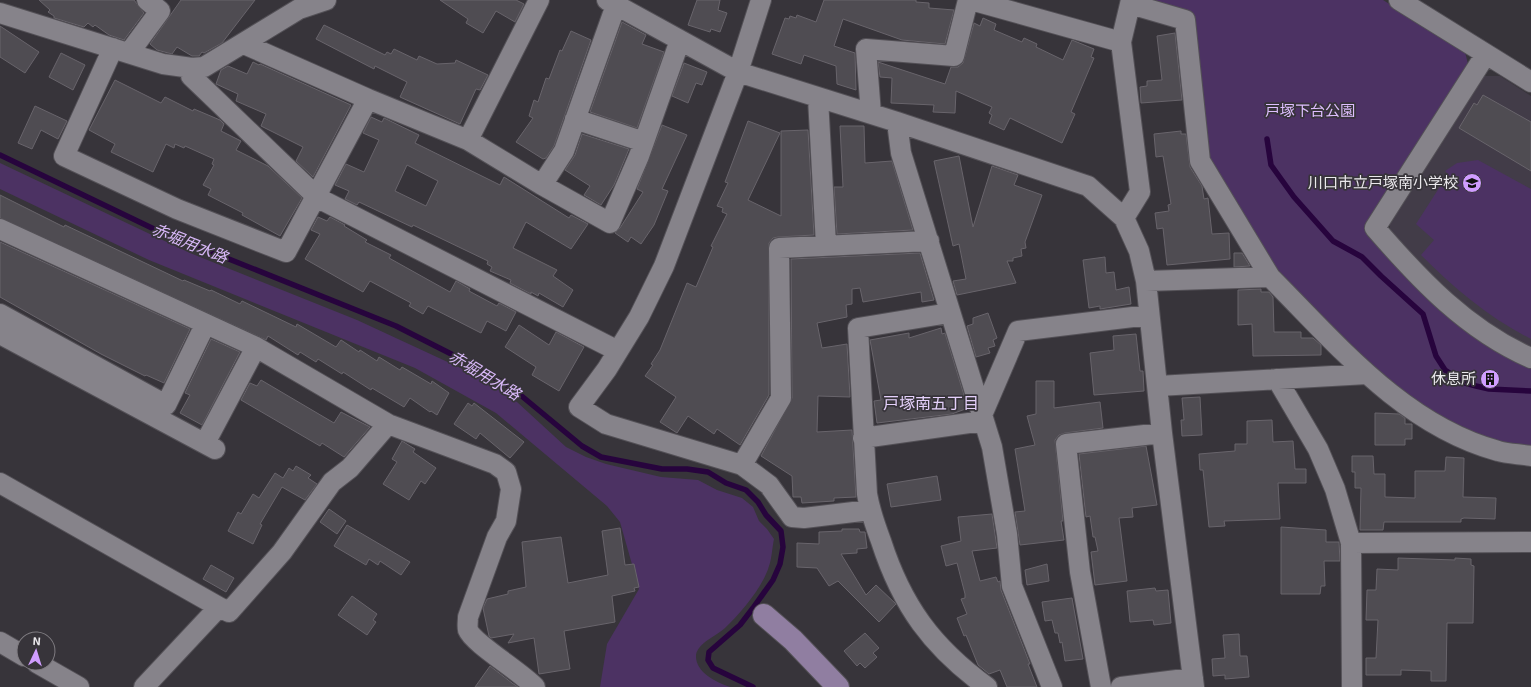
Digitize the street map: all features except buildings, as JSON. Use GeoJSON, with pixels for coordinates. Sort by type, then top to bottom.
{"type":"FeatureCollection","features":[{"type":"Feature","properties":{"kind":"street"},"geometry":{"type":"LineString","coordinates":[[147,0],[160,11],[121,51],[64,156],[178,210],[286,252],[368,99]]}},
{"type":"Feature","properties":{"kind":"street"},"geometry":{"type":"LineString","coordinates":[[0,13],[163,64],[192,68],[204,67],[244,44],[294,5],[326,0]]}},
{"type":"Feature","properties":{"kind":"street"},"geometry":{"type":"LineString","coordinates":[[468,140],[539,0]]}},
{"type":"Feature","properties":{"kind":"street"},"geometry":{"type":"LineString","coordinates":[[760,0],[738,72],[664,266],[639,317],[579,408],[606,424],[742,465],[770,485],[792,517],[804,518],[870,510]]}},
{"type":"Feature","properties":{"kind":"street"},"geometry":{"type":"LineString","coordinates":[[871,114],[866,49],[954,56],[970,0],[1121,42]]}},
{"type":"Feature","properties":{"kind":"street"},"geometry":{"type":"LineString","coordinates":[[1399,0],[1531,82]]}},
{"type":"Feature","properties":{"kind":"street"},"geometry":{"type":"LineString","coordinates":[[1124,218],[1140,192],[1121,42],[1131,2],[1184,20],[1200,160],[1270,278],[1367,374],[1405,406],[1457,436],[1498,451],[1531,456]]}},
{"type":"Feature","properties":{"kind":"street"},"geometry":{"type":"LineString","coordinates":[[542,185],[564,151],[611,3],[738,72],[897,122],[1088,186],[1124,218],[1139,251],[1146,281],[1162,433],[1194,682],[1121,687]]}},
{"type":"Feature","properties":{"kind":"street"},"geometry":{"type":"LineString","coordinates":[[244,44],[368,99],[468,140],[542,185],[610,223],[644,142],[680,40]]}},
{"type":"Feature","properties":{"kind":"street"},"geometry":{"type":"LineString","coordinates":[[1486,54],[1375,228],[1410,268],[1456,312],[1473,325],[1515,351],[1531,358]]}},
{"type":"Feature","properties":{"kind":"street"},"geometry":{"type":"LineString","coordinates":[[192,68],[191,76],[316,197],[618,351]]}},
{"type":"Feature","properties":{"kind":"street"},"geometry":{"type":"LineString","coordinates":[[818,98],[826,244]]}},
{"type":"Feature","properties":{"kind":"street"},"geometry":{"type":"LineString","coordinates":[[575,119],[644,142]]}},
{"type":"Feature","properties":{"kind":"street"},"geometry":{"type":"LineString","coordinates":[[897,122],[901,153],[929,241],[949,313],[983,418],[996,467],[1007,534],[1012,586],[1052,687]]}},
{"type":"Feature","properties":{"kind":"street"},"geometry":{"type":"LineString","coordinates":[[0,229],[205,325],[256,347],[388,424],[495,464],[506,472],[511,489],[506,521],[497,537],[468,617],[468,630],[476,641],[519,672],[535,687]]}},
{"type":"Feature","properties":{"kind":"street"},"geometry":{"type":"LineString","coordinates":[[742,465],[781,398],[779,248],[826,244],[929,241]]}},
{"type":"Feature","properties":{"kind":"street"},"geometry":{"type":"LineString","coordinates":[[1146,281],[1270,278]]}},
{"type":"Feature","properties":{"kind":"street"},"geometry":{"type":"LineString","coordinates":[[949,313],[858,328],[863,438],[870,510],[890,569],[910,607],[927,633],[955,660],[988,687]]}},
{"type":"Feature","properties":{"kind":"street"},"geometry":{"type":"LineString","coordinates":[[0,314],[166,405],[205,325]]}},
{"type":"Feature","properties":{"kind":"street"},"geometry":{"type":"LineString","coordinates":[[983,418],[1018,331],[1149,315]]}},
{"type":"Feature","properties":{"kind":"street"},"geometry":{"type":"LineString","coordinates":[[0,334],[210,446],[256,347]]}},
{"type":"Feature","properties":{"kind":"street"},"geometry":{"type":"LineString","coordinates":[[1158,386],[1367,374]]}},
{"type":"Feature","properties":{"kind":"street"},"geometry":{"type":"LineString","coordinates":[[1277,379],[1318,450],[1335,489],[1351,543],[1352,687]]}},
{"type":"Feature","properties":{"kind":"street"},"geometry":{"type":"LineString","coordinates":[[863,438],[983,418]]}},
{"type":"Feature","properties":{"kind":"street"},"geometry":{"type":"LineString","coordinates":[[0,483],[229,612],[282,552],[332,482],[350,468],[388,424]]}},
{"type":"Feature","properties":{"kind":"street"},"geometry":{"type":"LineString","coordinates":[[1101,687],[1080,572],[1066,444],[1162,433]]}},
{"type":"Feature","properties":{"kind":"street"},"geometry":{"type":"LineString","coordinates":[[1351,543],[1531,542]]}},
{"type":"Feature","properties":{"kind":"street"},"geometry":{"type":"LineString","coordinates":[[144,687],[219,607]]}},
{"type":"Feature","properties":{"kind":"street"},"geometry":{"type":"LineString","coordinates":[[764,615],[793,640],[838,687]]}},
{"type":"Feature","properties":{"kind":"street"},"geometry":{"type":"LineString","coordinates":[[0,642],[16,651]]}},
{"type":"Feature","properties":{"kind":"street"},"geometry":{"type":"LineString","coordinates":[[51,671],[78,687]]}},
{"type":"Feature","properties":{"kind":"shaded area","name":"川口市立戸塚南小学校"},"geometry":{"type":"Polygon","coordinates":[[[1482,76],[1500,76],[1531,96],[1531,348],[1511,338],[1457,301],[1390,234],[1390,220],[1482,76]]]}},
{"type":"Feature","properties":{"kind":"green space","name":"戸塚下台公園"},"geometry":{"type":"Polygon","coordinates":[[[1143,0],[1383,0],[1465,52],[1469,68],[1365,230],[1414,284],[1531,367],[1531,449],[1491,440],[1415,406],[1275,274],[1205,159],[1188,17],[1143,0]]]}},
{"type":"Feature","properties":{"kind":"green space"},"geometry":{"type":"Polygon","coordinates":[[[1478,160],[1531,189],[1531,339],[1486,312],[1459,291],[1421,255],[1434,240],[1416,224],[1448,174],[1445,171],[1457,163],[1478,160]]]}},
{"type":"Feature","properties":{"kind":"green space"},"geometry":{"type":"Polygon","coordinates":[[[0,163],[190,253],[357,320],[480,377],[517,402],[566,447],[586,457],[606,464],[661,477],[698,480],[717,490],[742,498],[753,507],[759,521],[774,539],[770,563],[762,583],[744,608],[725,628],[704,643],[697,651],[696,655],[699,666],[707,676],[730,687],[600,687],[607,644],[639,589],[620,522],[607,506],[496,413],[415,368],[149,260],[0,189],[0,163]]]}},
{"type":"Feature","properties":{"kind":"waterway"},"geometry":{"type":"LineString","coordinates":[[1267,139],[1271,165],[1294,197],[1333,241],[1362,257],[1423,314],[1436,356],[1445,370],[1465,383],[1476,386],[1489,389],[1531,391]]}},
{"type":"Feature","properties":{"kind":"waterway","name":"赤堀用水路"},"geometry":{"type":"LineString","coordinates":[[0,155],[154,229],[396,326],[471,364],[512,388],[582,446],[601,457],[662,469],[687,469],[708,472],[726,483],[746,490],[758,502],[766,515],[781,531],[783,547],[780,564],[773,580],[753,608],[740,625],[709,652],[708,660],[713,668],[753,687]]}},
{"type":"Feature","properties":{"kind":"place","name":"川口市立戸塚南小学校"},"geometry":{"type":"Point","coordinates":[1472,183]}},
{"type":"Feature","properties":{"kind":"place","name":"休息所"},"geometry":{"type":"Point","coordinates":[1490,379]}},
{"type":"Feature","properties":{"kind":"district","name":"戸塚南五丁目"},"geometry":{"type":"Point","coordinates":[931,403]}}]}
